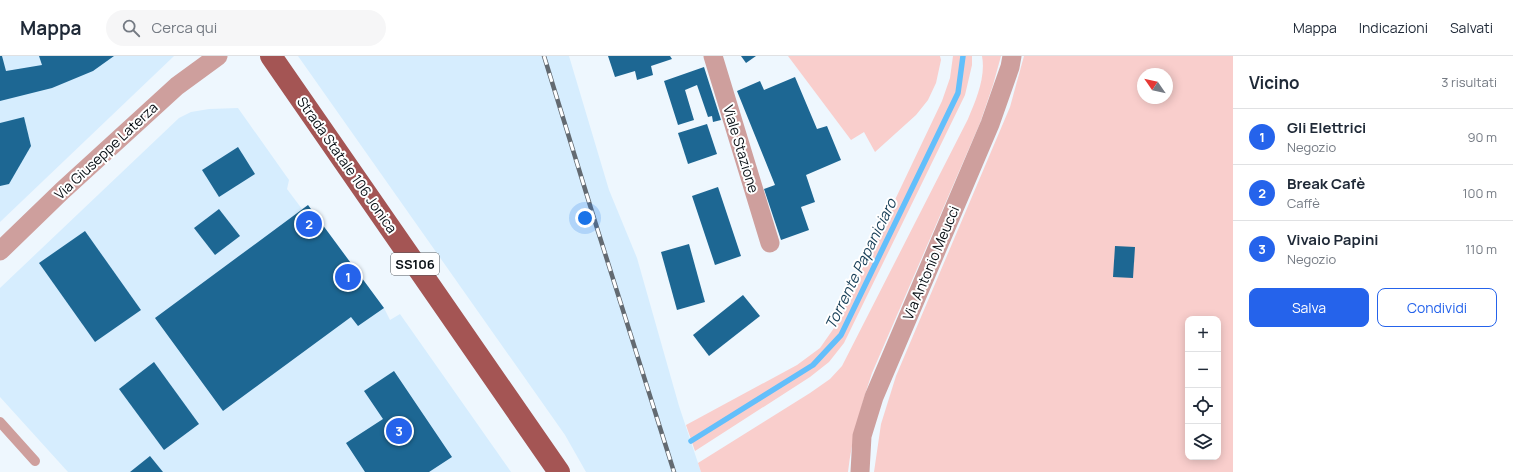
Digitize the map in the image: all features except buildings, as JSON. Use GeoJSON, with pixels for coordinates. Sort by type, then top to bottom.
{"type":"FeatureCollection","features":[{"type":"Feature","properties":{"kind":"main road","name":"Strada Statale 106 Jonica"},"geometry":{"type":"LineString","coordinates":[[271,56],[559,472]]}},
{"type":"Feature","properties":{"kind":"street","name":"Via Giuseppe Laterza"},"geometry":{"type":"LineString","coordinates":[[0,251],[62,191],[177,86],[218,56]]}},
{"type":"Feature","properties":{"kind":"street","name":"Viale Stazione"},"geometry":{"type":"LineString","coordinates":[[712,56],[770,243]]}},
{"type":"Feature","properties":{"kind":"street","name":"Via Antonio Meucci"},"geometry":{"type":"LineString","coordinates":[[860,472],[862,436],[874,397],[990,124],[1012,56]]}},
{"type":"Feature","properties":{"kind":"lane"},"geometry":{"type":"LineString","coordinates":[[0,422],[35,461]]}},
{"type":"Feature","properties":{"kind":"shaded area"},"geometry":{"type":"Polygon","coordinates":[[[0,56],[174,56],[0,222],[0,56]]]}},
{"type":"Feature","properties":{"kind":"shaded area"},"geometry":{"type":"Polygon","coordinates":[[[298,56],[569,56],[609,190],[637,258],[679,406],[701,472],[586,472],[565,435],[298,56]]]}},
{"type":"Feature","properties":{"kind":"shaded area"},"geometry":{"type":"Polygon","coordinates":[[[788,56],[940,56],[941,60],[936,83],[928,100],[916,115],[875,152],[864,132],[851,140],[788,56]]]}},
{"type":"Feature","properties":{"kind":"shaded area"},"geometry":{"type":"Polygon","coordinates":[[[953,56],[972,56],[972,65],[965,95],[844,343],[829,362],[810,377],[695,451],[686,425],[797,365],[820,348],[834,328],[942,101],[950,78],[953,56]]]}},
{"type":"Feature","properties":{"kind":"shaded area"},"geometry":{"type":"Polygon","coordinates":[[[982,56],[1001,56],[993,85],[980,123],[872,373],[857,422],[848,472],[701,472],[698,463],[810,393],[830,379],[842,366],[968,119],[977,96],[983,72],[982,56]]]}},
{"type":"Feature","properties":{"kind":"shaded area"},"geometry":{"type":"Polygon","coordinates":[[[1024,56],[1233,56],[1233,472],[874,472],[881,424],[896,376],[1010,107],[1024,56]]]}},
{"type":"Feature","properties":{"kind":"shaded area"},"geometry":{"type":"Polygon","coordinates":[[[238,108],[289,180],[287,189],[302,209],[308,205],[384,308],[390,320],[400,314],[511,472],[68,472],[0,397],[0,288],[179,118],[191,112],[209,109],[238,108]]]}},
{"type":"Feature","properties":{"kind":"waterway","name":"Torrente Papaniciaro"},"geometry":{"type":"LineString","coordinates":[[691,441],[813,365],[841,335],[958,93],[963,56]]}},
{"type":"Feature","properties":{"kind":"railway"},"geometry":{"type":"LineString","coordinates":[[544,56],[674,472]]}},
{"type":"Feature","properties":{"kind":"place","name":"Break Cafè"},"geometry":{"type":"Point","coordinates":[309,224]}},
{"type":"Feature","properties":{"kind":"place","name":"Gli Elettrici"},"geometry":{"type":"Point","coordinates":[348,277]}},
{"type":"Feature","properties":{"kind":"place","name":"Vivaio Papini"},"geometry":{"type":"Point","coordinates":[399,431]}}]}
